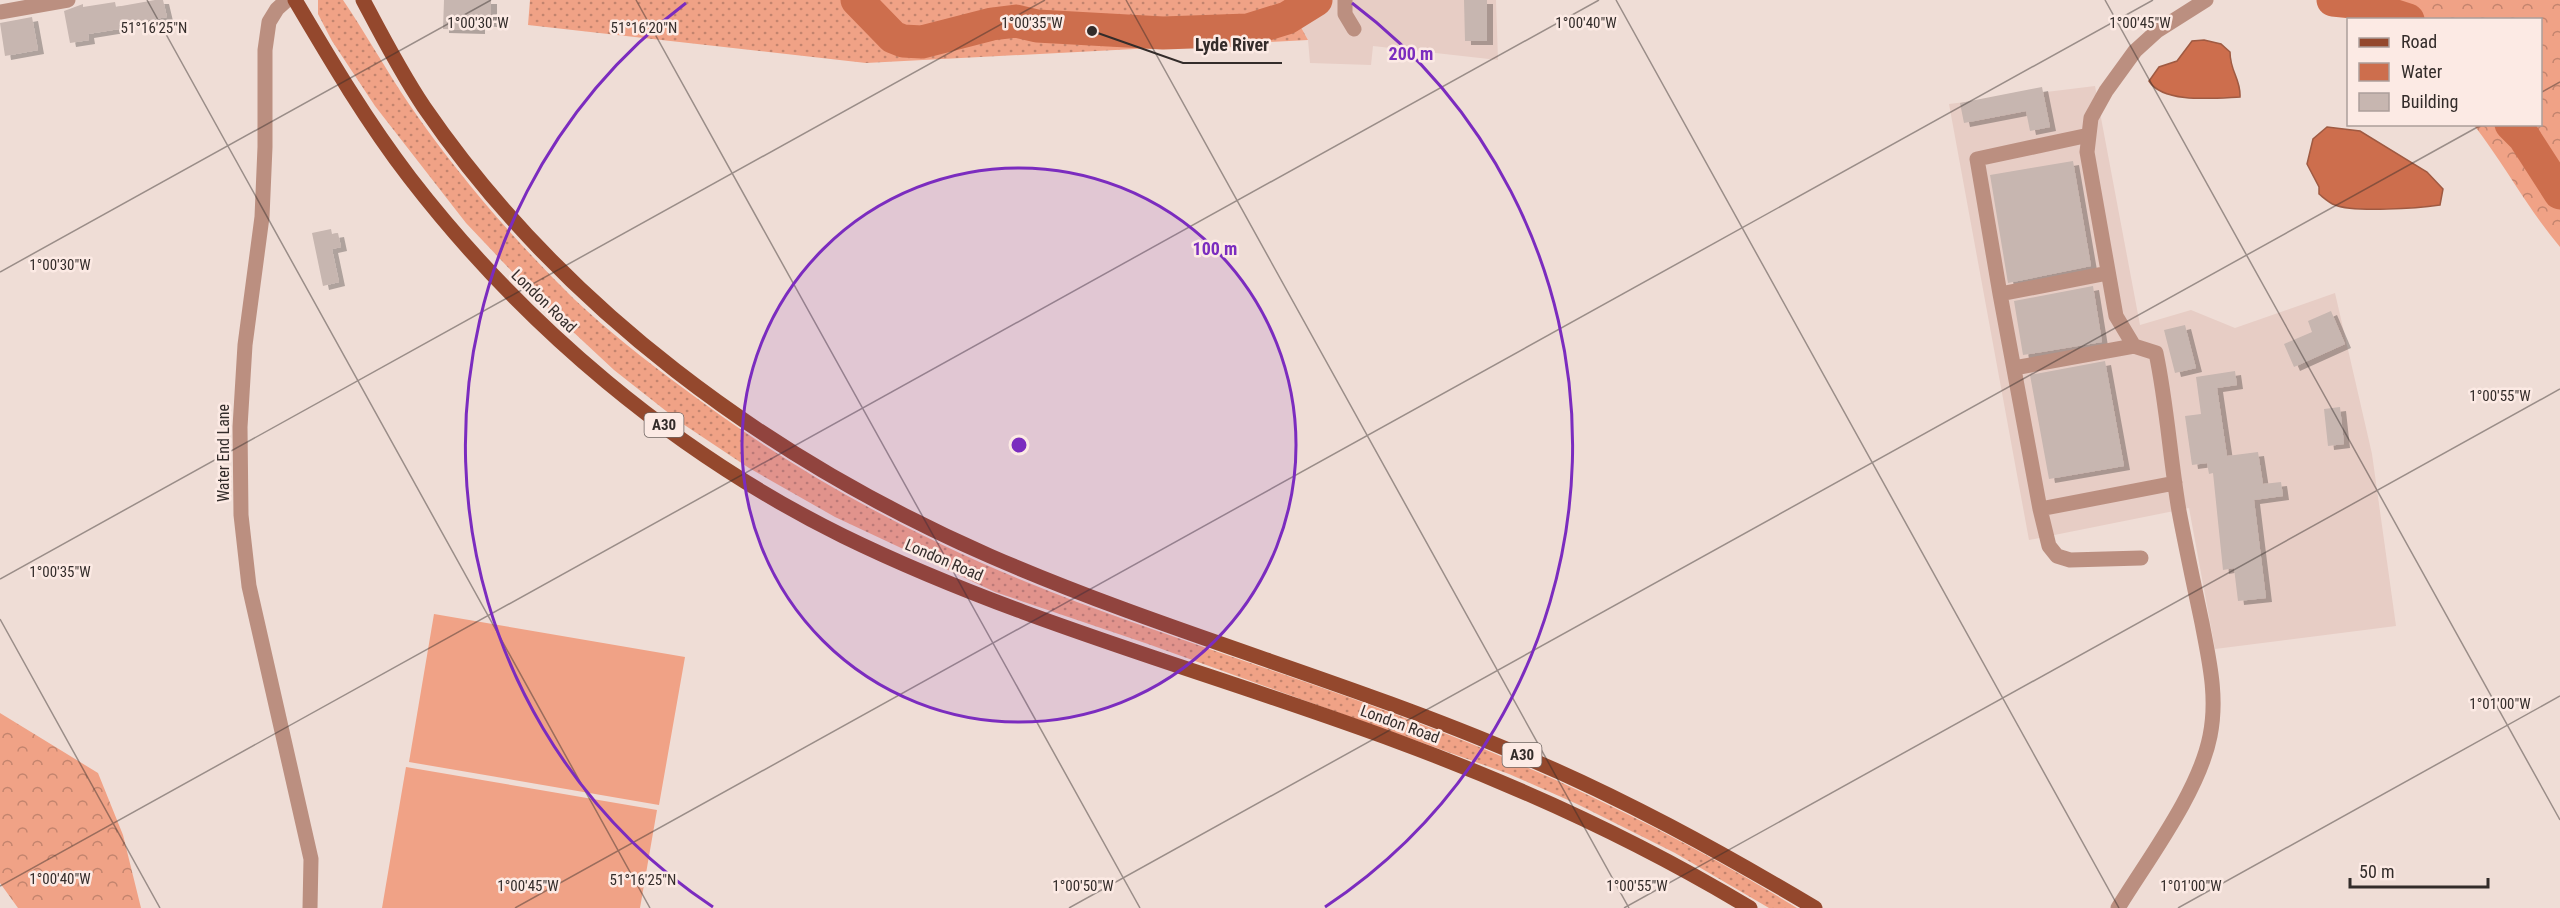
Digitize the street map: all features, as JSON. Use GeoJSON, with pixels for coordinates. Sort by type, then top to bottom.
{"type":"FeatureCollection","features":[{"type":"Feature","properties":{"kind":"main road","name":"London Road"},"geometry":{"type":"LineString","coordinates":[[295,0],[332,62],[390,149],[455,233],[494,277],[591,369],[688,443],[736,474],[794,510],[845,536],[989,599],[1399,742],[1535,797],[1675,864],[1750,908]]}},
{"type":"Feature","properties":{"kind":"main road","name":"London Road"},"geometry":{"type":"LineString","coordinates":[[363,0],[422,104],[447,139],[484,186],[558,267],[651,351],[716,401],[802,459],[871,498],[990,556],[1072,589],[1428,717],[1520,754],[1669,826],[1815,908]]}},
{"type":"Feature","properties":{"kind":"street"},"geometry":{"type":"LineString","coordinates":[[0,12],[68,0]]}},
{"type":"Feature","properties":{"kind":"street","name":"Water End Lane"},"geometry":{"type":"LineString","coordinates":[[287,0],[268,22],[265,50],[262,217],[245,345],[240,427],[241,515],[249,586],[311,859],[310,908]]}},
{"type":"Feature","properties":{"kind":"street"},"geometry":{"type":"LineString","coordinates":[[1345,0],[1345,14],[1354,29]]}},
{"type":"Feature","properties":{"kind":"street"},"geometry":{"type":"LineString","coordinates":[[2134,346],[2116,316],[2087,152],[2091,118],[2106,91],[2135,51],[2157,31],[2206,0]]}},
{"type":"Feature","properties":{"kind":"street"},"geometry":{"type":"LineString","coordinates":[[2089,135],[1977,159],[2000,294],[2049,546],[2057,556],[2070,560],[2141,558]]}},
{"type":"Feature","properties":{"kind":"street"},"geometry":{"type":"LineString","coordinates":[[2000,294],[2108,273]]}},
{"type":"Feature","properties":{"kind":"street"},"geometry":{"type":"LineString","coordinates":[[2014,368],[2134,346],[2156,353],[2162,381],[2175,483],[2212,671],[2213,700],[2210,735],[2194,779],[2118,908]]}},
{"type":"Feature","properties":{"kind":"street"},"geometry":{"type":"LineString","coordinates":[[2040,509],[2175,483]]}},
{"type":"Feature","properties":{"kind":"shaded area"},"geometry":{"type":"Polygon","coordinates":[[[1286,0],[1496,0],[1498,60],[1373,46],[1371,65],[1310,63],[1308,40],[1286,0]]]}},
{"type":"Feature","properties":{"kind":"shaded area"},"geometry":{"type":"Polygon","coordinates":[[[2095,86],[2140,325],[2191,310],[2235,328],[2335,293],[2372,454],[2396,626],[2215,649],[2189,508],[2029,540],[1949,104],[2095,86]]]}},
{"type":"Feature","properties":{"kind":"green space"},"geometry":{"type":"Polygon","coordinates":[[[318,0],[343,0],[409,104],[446,156],[529,253],[574,299],[655,367],[776,453],[872,509],[922,535],[1024,581],[1121,618],[1390,712],[1574,788],[1665,833],[1797,908],[1769,908],[1675,853],[1577,804],[1509,774],[1148,644],[995,592],[835,517],[749,468],[680,422],[614,370],[540,301],[466,223],[375,106],[332,41],[318,14],[318,0]]]}},
{"type":"Feature","properties":{"kind":"green space"},"geometry":{"type":"Polygon","coordinates":[[[530,0],[1286,0],[1308,40],[866,63],[528,25],[530,0]]]}},
{"type":"Feature","properties":{"kind":"green space"},"geometry":{"type":"Polygon","coordinates":[[[2339,0],[2560,0],[2560,247],[2475,126],[2542,126],[2542,18],[2349,18],[2339,15],[2339,0]]]}},
{"type":"Feature","properties":{"kind":"green space"},"geometry":{"type":"Polygon","coordinates":[[[434,614],[685,657],[659,805],[409,762],[434,614]]]}},
{"type":"Feature","properties":{"kind":"green space"},"geometry":{"type":"Polygon","coordinates":[[[0,713],[98,773],[123,835],[141,908],[18,908],[0,883],[0,713]]]}},
{"type":"Feature","properties":{"kind":"green space"},"geometry":{"type":"Polygon","coordinates":[[[406,767],[657,810],[640,908],[382,908],[406,767]]]}},
{"type":"Feature","properties":{"kind":"water"},"geometry":{"type":"Polygon","coordinates":[[[2204,40],[2221,44],[2230,52],[2240,97],[2178,96],[2156,88],[2149,81],[2159,67],[2177,61],[2192,41],[2204,40]]]}},
{"type":"Feature","properties":{"kind":"water"},"geometry":{"type":"Polygon","coordinates":[[[2327,127],[2360,131],[2427,172],[2443,189],[2440,205],[2356,209],[2329,202],[2319,194],[2319,187],[2307,164],[2313,139],[2327,127]]]}},
{"type":"Feature","properties":{"kind":"building"},"geometry":{"type":"Polygon","coordinates":[[[163,0],[167,17],[119,25],[119,29],[88,34],[89,40],[70,43],[64,11],[83,4],[83,7],[115,2],[116,7],[163,0]]]}},
{"type":"Feature","properties":{"kind":"building"},"geometry":{"type":"Polygon","coordinates":[[[444,0],[491,0],[491,23],[479,22],[479,30],[443,29],[444,0]]]}},
{"type":"Feature","properties":{"kind":"building"},"geometry":{"type":"Polygon","coordinates":[[[1464,0],[1487,0],[1487,41],[1465,41],[1464,0]]]}},
{"type":"Feature","properties":{"kind":"building"},"geometry":{"type":"Polygon","coordinates":[[[32,17],[38,50],[5,56],[0,23],[32,17]]]}},
{"type":"Feature","properties":{"kind":"building"},"geometry":{"type":"Polygon","coordinates":[[[2042,87],[2050,127],[2030,131],[2026,111],[1964,123],[1960,103],[2042,87]]]}},
{"type":"Feature","properties":{"kind":"building"},"geometry":{"type":"Polygon","coordinates":[[[2073,161],[2091,266],[2008,283],[1990,175],[2073,161]]]}},
{"type":"Feature","properties":{"kind":"building"},"geometry":{"type":"Polygon","coordinates":[[[331,229],[332,234],[338,233],[341,247],[332,249],[339,282],[323,286],[312,233],[331,229]]]}},
{"type":"Feature","properties":{"kind":"building"},"geometry":{"type":"Polygon","coordinates":[[[2093,286],[2102,342],[2023,355],[2014,301],[2093,286]]]}},
{"type":"Feature","properties":{"kind":"building"},"geometry":{"type":"Polygon","coordinates":[[[2331,311],[2345,344],[2294,367],[2284,344],[2312,332],[2308,321],[2331,311]]]}},
{"type":"Feature","properties":{"kind":"building"},"geometry":{"type":"Polygon","coordinates":[[[2185,325],[2196,368],[2175,373],[2164,330],[2185,325]]]}},
{"type":"Feature","properties":{"kind":"building"},"geometry":{"type":"Polygon","coordinates":[[[2105,361],[2124,466],[2049,479],[2030,375],[2105,361]]]}},
{"type":"Feature","properties":{"kind":"building"},"geometry":{"type":"Polygon","coordinates":[[[2235,371],[2237,385],[2217,388],[2227,456],[2258,452],[2263,484],[2281,482],[2283,496],[2254,500],[2266,598],[2238,601],[2234,568],[2223,570],[2213,473],[2209,474],[2207,463],[2192,465],[2185,416],[2201,414],[2196,377],[2235,371]]]}},
{"type":"Feature","properties":{"kind":"building"},"geometry":{"type":"Polygon","coordinates":[[[2340,407],[2344,444],[2328,446],[2324,409],[2340,407]]]}},
{"type":"Feature","properties":{"kind":"waterway"},"geometry":{"type":"LineString","coordinates":[[857,0],[893,37],[903,41],[922,42],[992,24],[1016,21],[1037,26],[1163,33],[1248,30],[1287,18],[1316,0]]}},
{"type":"Feature","properties":{"kind":"waterway"},"geometry":{"type":"LineString","coordinates":[[2333,0],[2353,2],[2402,18]]}},
{"type":"Feature","properties":{"kind":"waterway"},"geometry":{"type":"LineString","coordinates":[[2513,126],[2524,137],[2560,193]]}},
{"type":"Feature","properties":{"kind":"place","name":"Lyde River"},"geometry":{"type":"Point","coordinates":[1092,31]}}]}
